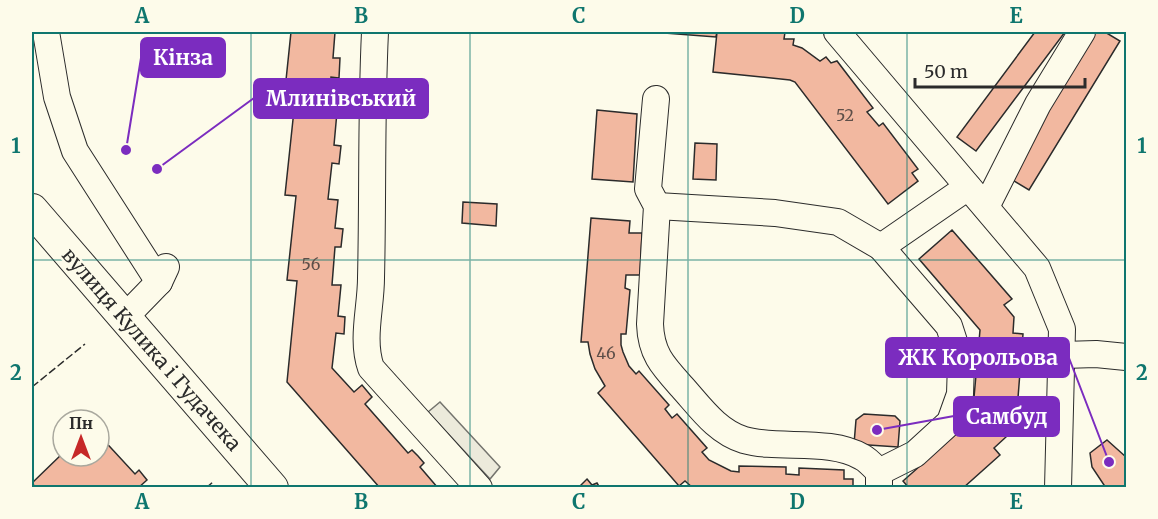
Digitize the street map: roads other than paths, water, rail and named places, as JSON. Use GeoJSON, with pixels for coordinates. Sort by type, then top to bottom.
{"type":"FeatureCollection","features":[{"type":"Feature","properties":{"kind":"main road","name":"вулиця Кулика і Гудачека"},"geometry":{"type":"LineString","coordinates":[[32,210],[272,488]]}},
{"type":"Feature","properties":{"kind":"lane"},"geometry":{"type":"LineString","coordinates":[[46,32],[57,97],[75,151],[163,273],[125,317]]}},
{"type":"Feature","properties":{"kind":"lane"},"geometry":{"type":"LineString","coordinates":[[375,32],[372,281],[366,352],[370,368],[478,488]]}},
{"type":"Feature","properties":{"kind":"lane"},"geometry":{"type":"LineString","coordinates":[[837,32],[1037,268],[1062,329],[1058,488]]}},
{"type":"Feature","properties":{"kind":"lane"},"geometry":{"type":"LineString","coordinates":[[986,207],[1038,104],[1082,32]]}},
{"type":"Feature","properties":{"kind":"lane"},"geometry":{"type":"LineString","coordinates":[[656,99],[648,189],[657,206],[650,341],[657,356],[673,376],[719,427],[743,440],[788,446],[836,448],[862,457],[879,480],[915,454],[950,422],[960,394],[961,363],[949,326],[881,247],[838,222],[775,213],[657,206]]}},
{"type":"Feature","properties":{"kind":"lane"},"geometry":{"type":"LineString","coordinates":[[881,247],[968,187]]}},
{"type":"Feature","properties":{"kind":"lane"},"geometry":{"type":"LineString","coordinates":[[1063,355],[1096,354],[1126,357]]}},
{"type":"Feature","properties":{"kind":"place","name":"Кінза"},"geometry":{"type":"Point","coordinates":[126,150]}},
{"type":"Feature","properties":{"kind":"place","name":"Млинівський"},"geometry":{"type":"Point","coordinates":[157,169]}},
{"type":"Feature","properties":{"kind":"place","name":"Самбуд"},"geometry":{"type":"Point","coordinates":[877,430]}},
{"type":"Feature","properties":{"kind":"place","name":"ЖК Корольова"},"geometry":{"type":"Point","coordinates":[1109,462]}}]}
